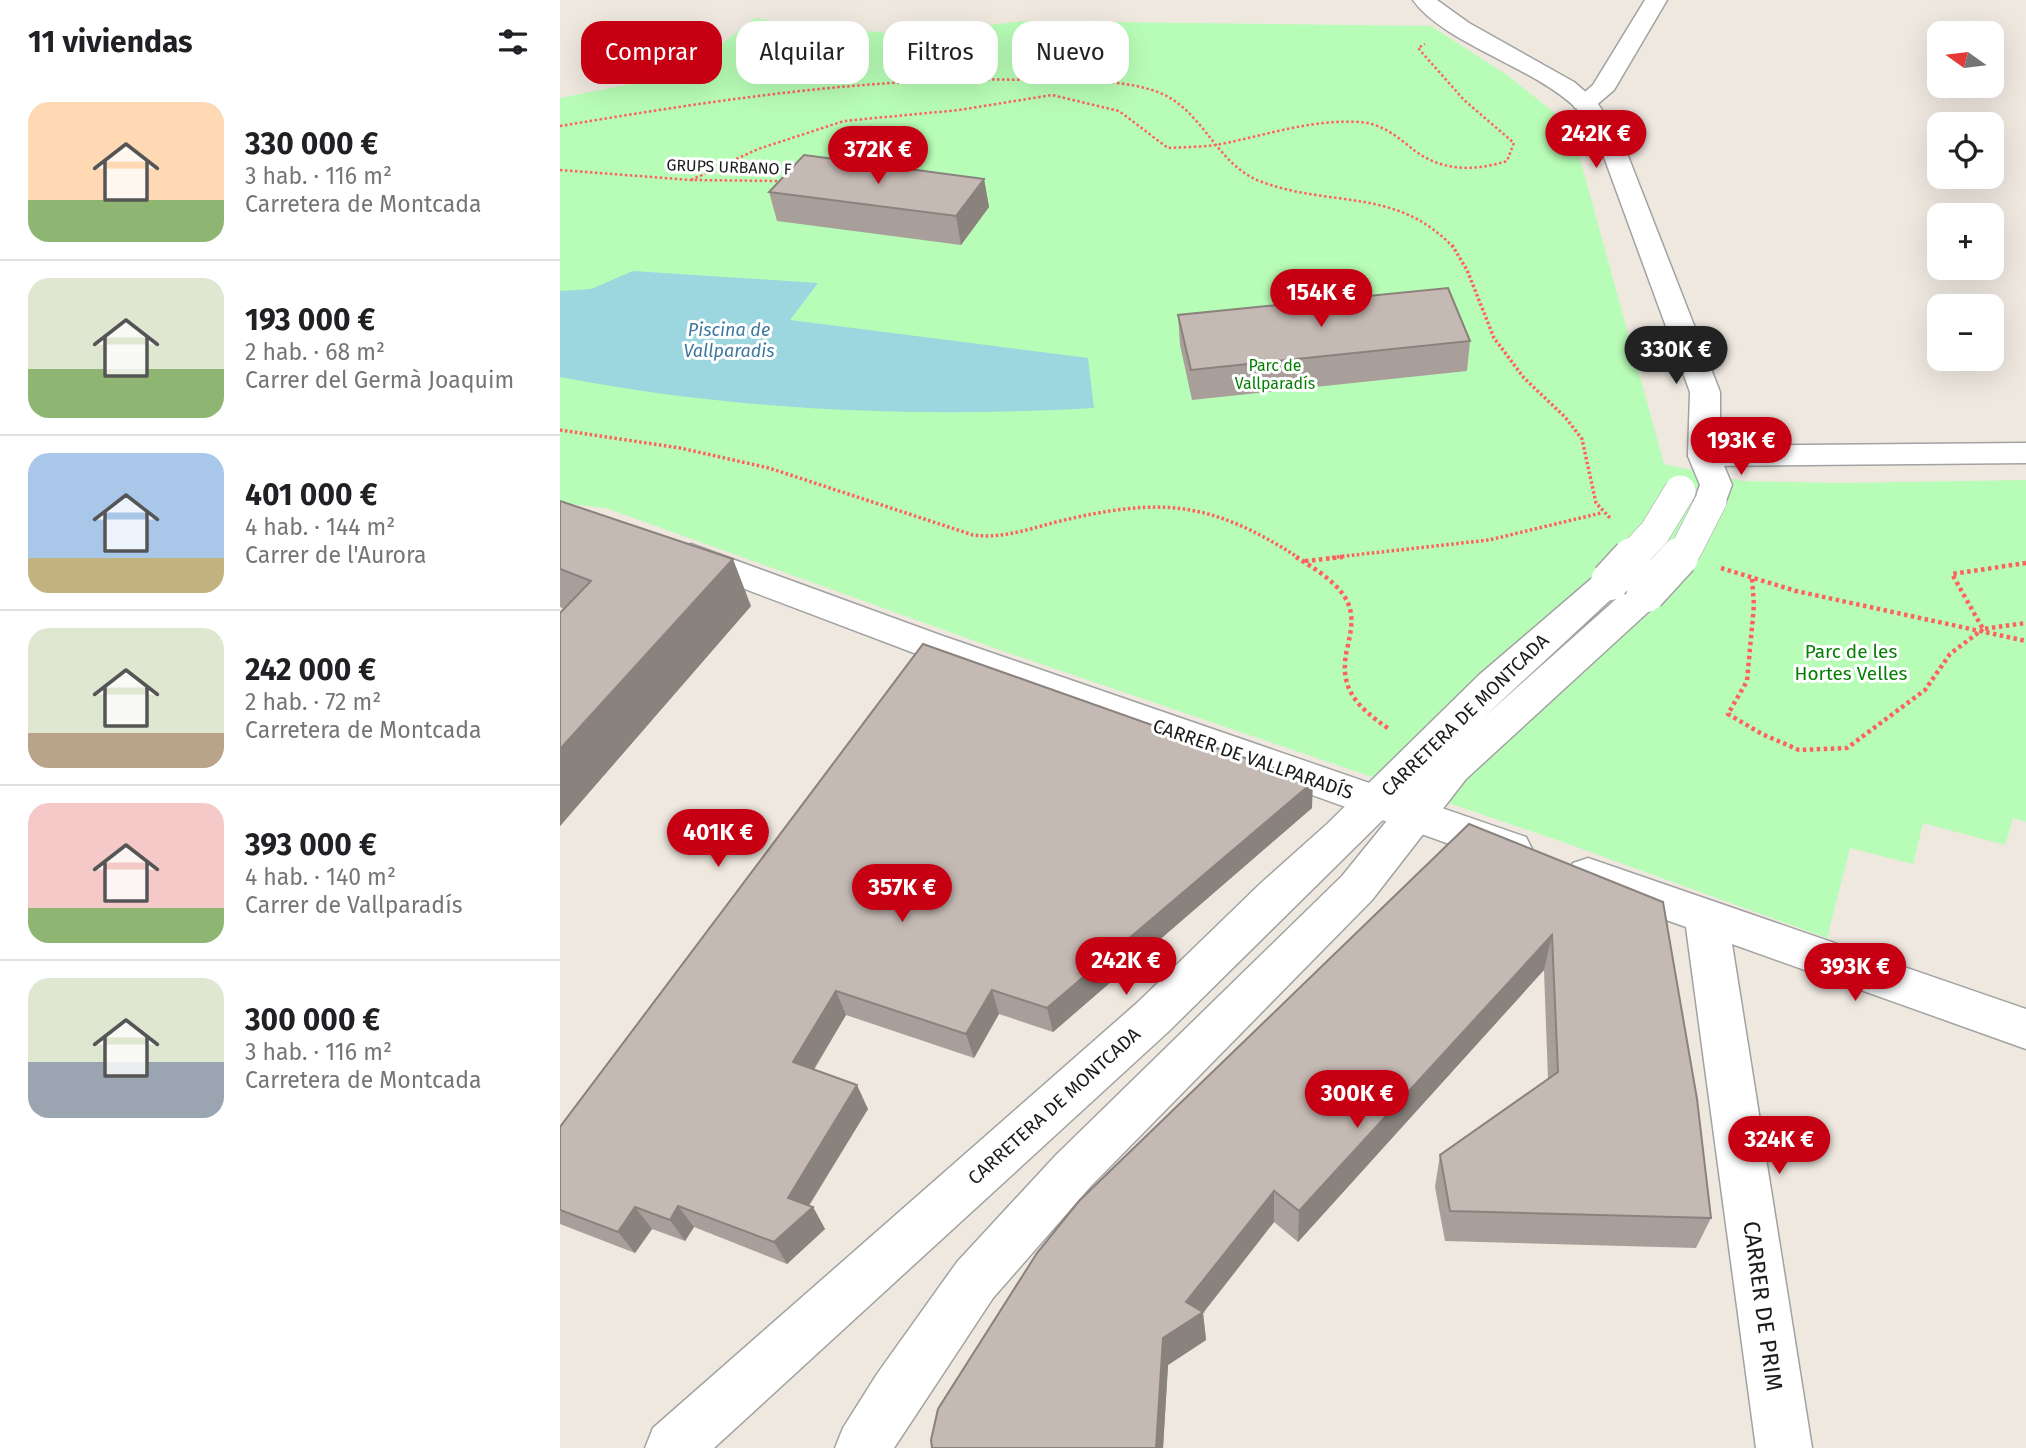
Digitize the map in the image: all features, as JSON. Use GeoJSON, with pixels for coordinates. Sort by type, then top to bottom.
{"type":"FeatureCollection","features":[{"type":"Feature","properties":{"kind":"street"},"geometry":{"type":"LineString","coordinates":[[1424,0],[1440,15],[1477,34],[1584,103],[1609,138],[1705,392],[1704,456],[1716,485],[1695,496],[1687,548],[1628,587]]}},
{"type":"Feature","properties":{"kind":"street"},"geometry":{"type":"LineString","coordinates":[[1584,103],[1602,90],[1656,0]]}},
{"type":"Feature","properties":{"kind":"street"},"geometry":{"type":"LineString","coordinates":[[1704,456],[2026,453]]}},
{"type":"Feature","properties":{"kind":"street","name":"CARRER DE VALLPARADÍS"},"geometry":{"type":"LineString","coordinates":[[659,544],[927,644],[1706,915],[2026,1030]]}},
{"type":"Feature","properties":{"kind":"street","name":"CARRETERA DE MONTCADA"},"geometry":{"type":"LineString","coordinates":[[863,1448],[937,1331],[984,1270],[1073,1171],[1357,888],[1423,751],[1492,685],[1628,587]]}},
{"type":"Feature","properties":{"kind":"street","name":"CARRETERA DE MONTCADA"},"geometry":{"type":"LineString","coordinates":[[673,1448],[1153,1017],[1394,808],[1452,768],[1628,587]]}},
{"type":"Feature","properties":{"kind":"street"},"geometry":{"type":"LineString","coordinates":[[902,677],[927,644]]}},
{"type":"Feature","properties":{"kind":"street","name":"CARRER DE PRIM"},"geometry":{"type":"LineString","coordinates":[[1706,915],[1784,1448]]}},
{"type":"Feature","properties":{"kind":"path"},"geometry":{"type":"LineString","coordinates":[[691,180],[758,149],[844,121],[959,110],[1052,95],[1119,111],[1168,148],[1214,145],[1317,122],[1362,122],[1398,135],[1417,152],[1450,167],[1481,169],[1507,160],[1514,143],[1500,128],[1472,108],[1418,48],[1430,41],[1477,34]]}},
{"type":"Feature","properties":{"kind":"path"},"geometry":{"type":"LineString","coordinates":[[560,126],[791,89],[893,80],[1024,79],[1125,85],[1161,93],[1185,108],[1231,167],[1259,181],[1293,190],[1390,204],[1433,228],[1456,250],[1492,335],[1528,382],[1582,438],[1588,452],[1591,496],[1601,513],[1612,520]]}},
{"type":"Feature","properties":{"kind":"path","name":"GRUPS URBANO F"},"geometry":{"type":"LineString","coordinates":[[560,170],[691,180],[784,181]]}},
{"type":"Feature","properties":{"kind":"path"},"geometry":{"type":"LineString","coordinates":[[560,430],[649,442],[755,464],[835,487],[975,536],[1109,513],[1188,509],[1232,519],[1304,561],[1340,590],[1353,614],[1346,657],[1345,678],[1349,692],[1372,717],[1423,751]]}},
{"type":"Feature","properties":{"kind":"path"},"geometry":{"type":"LineString","coordinates":[[1304,561],[1489,540],[1536,531],[1601,513]]}},
{"type":"Feature","properties":{"kind":"path"},"geometry":{"type":"LineString","coordinates":[[1983,629],[1952,574],[2026,563]]}},
{"type":"Feature","properties":{"kind":"path"},"geometry":{"type":"LineString","coordinates":[[1716,566],[1792,592],[1983,629],[2026,641]]}},
{"type":"Feature","properties":{"kind":"path"},"geometry":{"type":"LineString","coordinates":[[1752,579],[1754,606],[1747,681],[1728,714],[1762,734],[1799,750],[1847,748],[1925,690],[1950,654],[1983,629],[2026,622]]}},
{"type":"Feature","properties":{"kind":"green space","name":"Parc de Vallparadís"},"geometry":{"type":"Polygon","coordinates":[[[755,18],[772,21],[751,21],[755,18]]]}},
{"type":"Feature","properties":{"kind":"green space","name":"Parc de Vallparadís"},"geometry":{"type":"Polygon","coordinates":[[[1012,22],[1012,84],[1129,84],[1129,22],[1431,26],[1507,75],[1571,126],[1664,464],[1742,481],[1839,483],[2026,480],[2026,822],[2013,818],[2005,845],[1923,823],[1913,864],[1850,848],[1827,938],[1563,842],[997,649],[606,508],[560,503],[560,98],[632,84],[722,84],[722,44],[736,33],[736,84],[869,84],[869,31],[883,32],[883,84],[998,84],[998,24],[1012,22]]]}},
{"type":"Feature","properties":{"kind":"water","name":"Piscina de Vallparadis"},"geometry":{"type":"Polygon","coordinates":[[[633,271],[818,283],[790,320],[1088,358],[1094,408],[960,412],[826,409],[693,398],[560,377],[560,291],[591,289],[633,271]]]}},
{"type":"Feature","properties":{"kind":"building"},"geometry":{"type":"Polygon","coordinates":[[[804,155],[984,179],[956,216],[769,192],[804,155]]]}},
{"type":"Feature","properties":{"kind":"building"},"geometry":{"type":"Polygon","coordinates":[[[1448,288],[1470,341],[1191,370],[1178,315],[1448,288]]]}},
{"type":"Feature","properties":{"kind":"building"},"geometry":{"type":"Polygon","coordinates":[[[560,501],[733,559],[560,749],[560,613],[591,581],[560,569],[560,501]]]}},
{"type":"Feature","properties":{"kind":"building"},"geometry":{"type":"Polygon","coordinates":[[[923,644],[1313,782],[1047,1008],[992,990],[966,1034],[836,991],[793,1062],[857,1085],[788,1198],[813,1207],[774,1242],[678,1206],[670,1220],[635,1207],[618,1232],[560,1210],[560,1127],[923,644]]]}},
{"type":"Feature","properties":{"kind":"building"},"geometry":{"type":"Polygon","coordinates":[[[1469,824],[1663,902],[1697,1099],[1711,1218],[1450,1211],[1440,1155],[1558,1072],[1552,935],[1299,1211],[1274,1191],[1186,1302],[1203,1312],[1163,1338],[1156,1448],[932,1448],[931,1440],[938,1409],[1037,1253],[1079,1201],[1469,824]]]}},
{"type":"Feature","properties":{"kind":"park label","name":"Parc de les Hortes Velles"},"geometry":{"type":"Point","coordinates":[1851,662]}}]}
